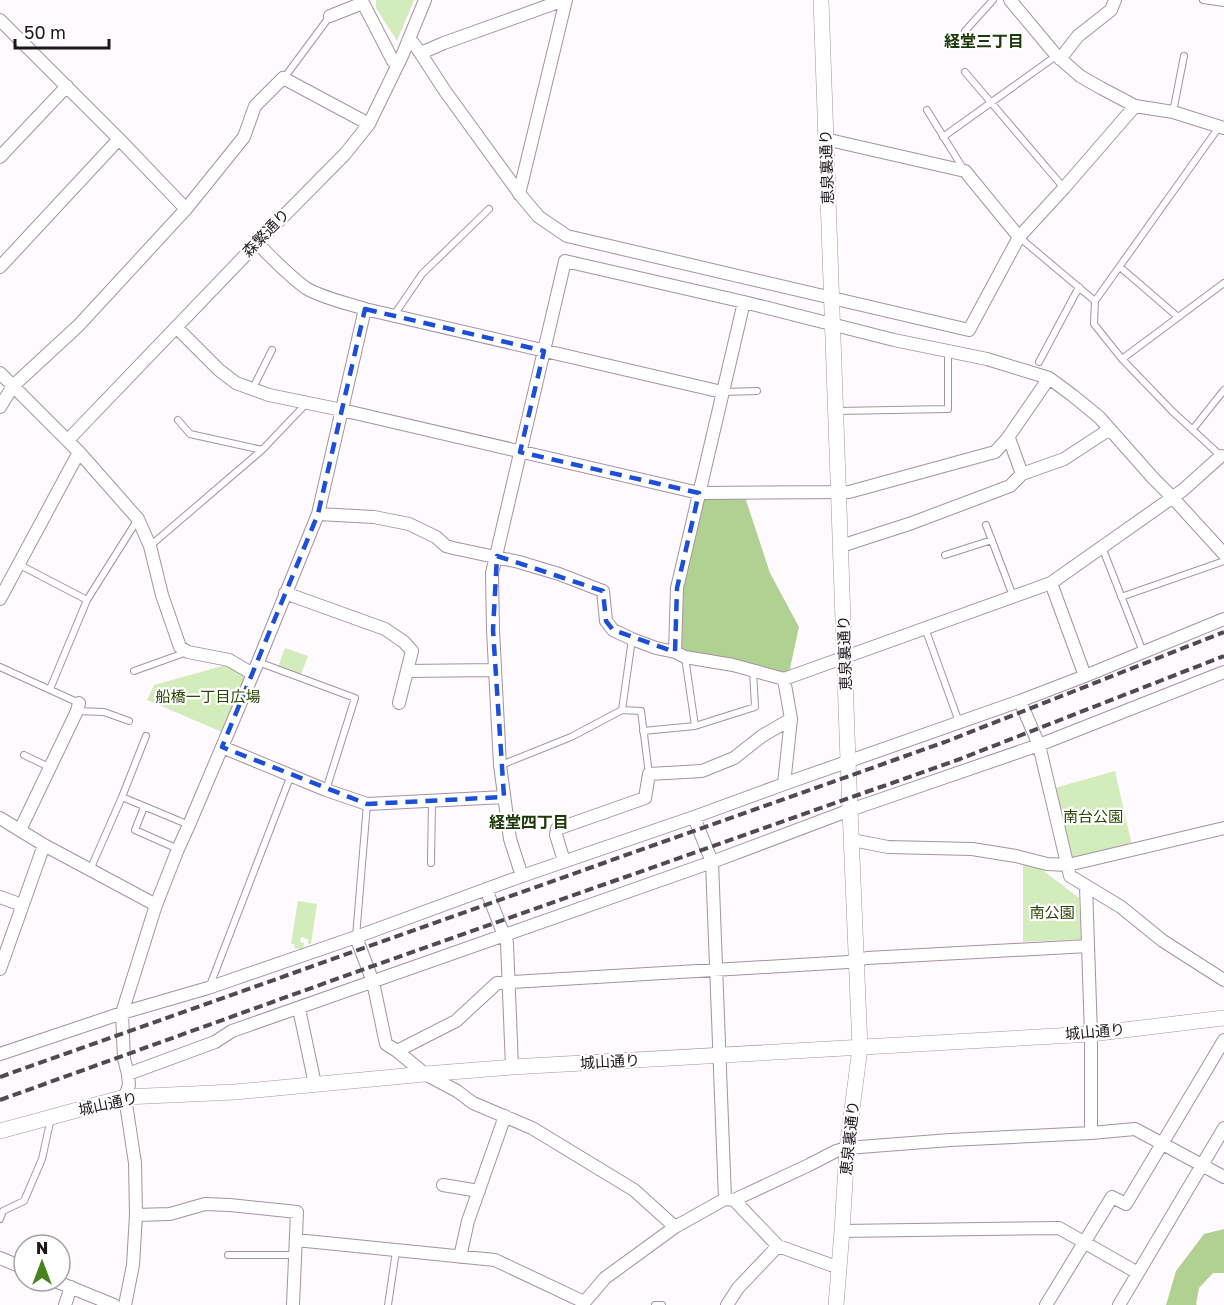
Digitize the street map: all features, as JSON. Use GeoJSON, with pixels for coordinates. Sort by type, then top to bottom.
{"type":"FeatureCollection","features":[{"type":"Feature","properties":{"kind":"street","name":"森繁通り"},"geometry":{"type":"LineString","coordinates":[[68,440],[256,243],[345,154],[369,124],[425,0]]}},
{"type":"Feature","properties":{"kind":"street"},"geometry":{"type":"LineString","coordinates":[[421,53],[565,0]]}},
{"type":"Feature","properties":{"kind":"street"},"geometry":{"type":"LineString","coordinates":[[519,194],[565,0]]}},
{"type":"Feature","properties":{"kind":"street","name":"恵泉裏通り"},"geometry":{"type":"LineString","coordinates":[[821,0],[860,1048],[847,1148],[836,1305]]}},
{"type":"Feature","properties":{"kind":"street"},"geometry":{"type":"LineString","coordinates":[[1010,0],[1058,57],[1080,76],[1135,106],[1173,112],[1222,127]]}},
{"type":"Feature","properties":{"kind":"street"},"geometry":{"type":"LineString","coordinates":[[1058,57],[1078,36],[1111,10],[1115,0]]}},
{"type":"Feature","properties":{"kind":"street"},"geometry":{"type":"LineString","coordinates":[[330,16],[363,3],[393,61],[398,64]]}},
{"type":"Feature","properties":{"kind":"street"},"geometry":{"type":"LineString","coordinates":[[0,20],[186,209]]}},
{"type":"Feature","properties":{"kind":"street"},"geometry":{"type":"LineString","coordinates":[[408,40],[421,53],[445,91],[519,194],[539,218],[567,236],[969,330],[1019,237],[1135,106]]}},
{"type":"Feature","properties":{"kind":"street"},"geometry":{"type":"LineString","coordinates":[[0,407],[13,386],[79,325],[186,209],[244,137],[255,106],[284,78],[369,124]]}},
{"type":"Feature","properties":{"kind":"street"},"geometry":{"type":"LineString","coordinates":[[0,157],[67,86]]}},
{"type":"Feature","properties":{"kind":"street"},"geometry":{"type":"LineString","coordinates":[[0,267],[119,139]]}},
{"type":"Feature","properties":{"kind":"street"},"geometry":{"type":"LineString","coordinates":[[825,139],[965,171],[1019,237]]}},
{"type":"Feature","properties":{"kind":"street"},"geometry":{"type":"LineString","coordinates":[[256,243],[307,288],[330,298],[365,309],[723,392]]}},
{"type":"Feature","properties":{"kind":"street"},"geometry":{"type":"LineString","coordinates":[[522,876],[510,839],[500,765],[492,573],[565,261],[948,352],[987,359],[1049,378],[1110,429],[1224,554]]}},
{"type":"Feature","properties":{"kind":"street"},"geometry":{"type":"LineString","coordinates":[[680,654],[677,588],[744,302]]}},
{"type":"Feature","properties":{"kind":"street"},"geometry":{"type":"LineString","coordinates":[[124,1305],[133,1265],[136,1215],[135,1163],[125,1097],[129,1085],[124,1059],[122,1013],[156,905],[318,514],[365,309]]}},
{"type":"Feature","properties":{"kind":"street"},"geometry":{"type":"LineString","coordinates":[[176,327],[219,370],[236,382],[270,395],[699,493],[849,492],[995,452],[1007,439],[1049,378]]}},
{"type":"Feature","properties":{"kind":"street"},"geometry":{"type":"LineString","coordinates":[[0,373],[68,440],[138,519],[150,546],[162,595],[180,647],[188,652],[229,660],[253,674]]}},
{"type":"Feature","properties":{"kind":"street"},"geometry":{"type":"LineString","coordinates":[[841,546],[912,523],[1010,486],[1022,474],[1064,459],[1110,429]]}},
{"type":"Feature","properties":{"kind":"street"},"geometry":{"type":"LineString","coordinates":[[1007,439],[1010,441],[1022,474]]}},
{"type":"Feature","properties":{"kind":"street"},"geometry":{"type":"LineString","coordinates":[[0,599],[5,575],[18,564],[79,452]]}},
{"type":"Feature","properties":{"kind":"street"},"geometry":{"type":"LineString","coordinates":[[318,514],[374,516],[409,524],[436,537],[446,546],[496,556],[559,574],[603,591],[606,621],[614,630],[632,639],[656,648],[784,679],[1051,583],[1184,490],[1222,456]]}},
{"type":"Feature","properties":{"kind":"street"},"geometry":{"type":"LineString","coordinates":[[1051,583],[1085,676]]}},
{"type":"Feature","properties":{"kind":"street"},"geometry":{"type":"LineString","coordinates":[[285,593],[385,629],[404,642],[412,651],[399,703]]}},
{"type":"Feature","properties":{"kind":"street"},"geometry":{"type":"LineString","coordinates":[[0,1054],[122,1013],[208,988],[356,937],[564,861],[1020,701],[1224,620]]}},
{"type":"Feature","properties":{"kind":"street"},"geometry":{"type":"LineString","coordinates":[[407,671],[495,670]]}},
{"type":"Feature","properties":{"kind":"street"},"geometry":{"type":"LineString","coordinates":[[128,1074],[216,1042],[232,1031],[712,862],[850,810],[1039,745],[1224,672]]}},
{"type":"Feature","properties":{"kind":"street"},"geometry":{"type":"LineString","coordinates":[[784,679],[791,719],[784,784]]}},
{"type":"Feature","properties":{"kind":"street"},"geometry":{"type":"LineString","coordinates":[[1020,701],[1039,745],[1070,876],[1121,907],[1163,941],[1224,980]]}},
{"type":"Feature","properties":{"kind":"street"},"geometry":{"type":"LineString","coordinates":[[20,830],[78,707]]}},
{"type":"Feature","properties":{"kind":"street"},"geometry":{"type":"LineString","coordinates":[[564,861],[555,835],[557,829],[645,798],[649,774],[702,771],[734,758],[762,736],[791,719]]}},
{"type":"Feature","properties":{"kind":"street"},"geometry":{"type":"LineString","coordinates":[[222,747],[326,790],[367,804],[504,796]]}},
{"type":"Feature","properties":{"kind":"street"},"geometry":{"type":"LineString","coordinates":[[694,817],[712,862],[718,1056],[730,1199],[778,1246],[831,1265],[840,1266]]}},
{"type":"Feature","properties":{"kind":"street"},"geometry":{"type":"LineString","coordinates":[[0,818],[44,845],[156,905]]}},
{"type":"Feature","properties":{"kind":"street"},"geometry":{"type":"LineString","coordinates":[[852,840],[888,847],[972,849],[1047,864],[1068,865],[1224,828]]}},
{"type":"Feature","properties":{"kind":"street"},"geometry":{"type":"LineString","coordinates":[[0,969],[44,845]]}},
{"type":"Feature","properties":{"kind":"street"},"geometry":{"type":"LineString","coordinates":[[1086,886],[1092,1133]]}},
{"type":"Feature","properties":{"kind":"street"},"geometry":{"type":"LineString","coordinates":[[486,889],[507,943],[512,1068]]}},
{"type":"Feature","properties":{"kind":"street"},"geometry":{"type":"LineString","coordinates":[[0,897],[22,905]]}},
{"type":"Feature","properties":{"kind":"street"},"geometry":{"type":"LineString","coordinates":[[356,937],[373,982],[386,1044],[425,1074],[457,1091],[473,1103],[532,1128],[634,1190],[675,1227]]}},
{"type":"Feature","properties":{"kind":"street"},"geometry":{"type":"LineString","coordinates":[[398,1051],[456,1021],[497,983],[717,971],[848,962],[867,958],[1088,946]]}},
{"type":"Feature","properties":{"kind":"street"},"geometry":{"type":"LineString","coordinates":[[299,1009],[315,1084]]}},
{"type":"Feature","properties":{"kind":"street","name":"城山通り"},"geometry":{"type":"LineString","coordinates":[[0,1131],[125,1097],[235,1092],[512,1068],[1091,1034],[1224,1018]]}},
{"type":"Feature","properties":{"kind":"street"},"geometry":{"type":"LineString","coordinates":[[1046,1305],[1112,1197],[1126,1204],[1224,1040]]}},
{"type":"Feature","properties":{"kind":"street"},"geometry":{"type":"LineString","coordinates":[[460,1257],[468,1221],[505,1116]]}},
{"type":"Feature","properties":{"kind":"street"},"geometry":{"type":"LineString","coordinates":[[1119,1305],[1224,1128]]}},
{"type":"Feature","properties":{"kind":"street"},"geometry":{"type":"LineString","coordinates":[[296,1240],[495,1260],[583,1304],[605,1278],[675,1227],[730,1199],[847,1148],[1135,1129],[1224,1177]]}},
{"type":"Feature","properties":{"kind":"street"},"geometry":{"type":"LineString","coordinates":[[443,1185],[479,1191]]}},
{"type":"Feature","properties":{"kind":"street"},"geometry":{"type":"LineString","coordinates":[[136,1215],[170,1214],[205,1204],[297,1212],[293,1305]]}},
{"type":"Feature","properties":{"kind":"street"},"geometry":{"type":"LineString","coordinates":[[842,1231],[1059,1228],[1138,1272]]}},
{"type":"Feature","properties":{"kind":"street"},"geometry":{"type":"LineString","coordinates":[[727,1305],[738,1288],[778,1246]]}},
{"type":"Feature","properties":{"kind":"street"},"geometry":{"type":"LineString","coordinates":[[72,1287],[114,1305]]}},
{"type":"Feature","properties":{"kind":"lane"},"geometry":{"type":"LineString","coordinates":[[965,31],[993,0]]}},
{"type":"Feature","properties":{"kind":"lane"},"geometry":{"type":"LineString","coordinates":[[1203,0],[1224,3]]}},
{"type":"Feature","properties":{"kind":"lane"},"geometry":{"type":"LineString","coordinates":[[284,78],[330,16]]}},
{"type":"Feature","properties":{"kind":"lane"},"geometry":{"type":"LineString","coordinates":[[1173,112],[1184,56]]}},
{"type":"Feature","properties":{"kind":"lane"},"geometry":{"type":"LineString","coordinates":[[943,137],[1058,57]]}},
{"type":"Feature","properties":{"kind":"lane"},"geometry":{"type":"LineString","coordinates":[[965,72],[1064,188]]}},
{"type":"Feature","properties":{"kind":"lane"},"geometry":{"type":"LineString","coordinates":[[927,110],[965,171]]}},
{"type":"Feature","properties":{"kind":"lane"},"geometry":{"type":"LineString","coordinates":[[1222,127],[1095,301],[1094,324],[1122,359],[1172,411],[1222,456]]}},
{"type":"Feature","properties":{"kind":"lane"},"geometry":{"type":"LineString","coordinates":[[394,315],[422,274],[489,208]]}},
{"type":"Feature","properties":{"kind":"lane"},"geometry":{"type":"LineString","coordinates":[[1019,237],[1095,301]]}},
{"type":"Feature","properties":{"kind":"lane"},"geometry":{"type":"LineString","coordinates":[[1120,267],[1178,317]]}},
{"type":"Feature","properties":{"kind":"lane"},"geometry":{"type":"LineString","coordinates":[[1122,359],[1224,283]]}},
{"type":"Feature","properties":{"kind":"lane"},"geometry":{"type":"LineString","coordinates":[[1039,362],[1079,287]]}},
{"type":"Feature","properties":{"kind":"lane"},"geometry":{"type":"LineString","coordinates":[[253,388],[272,350]]}},
{"type":"Feature","properties":{"kind":"lane"},"geometry":{"type":"LineString","coordinates":[[835,411],[948,409],[948,352]]}},
{"type":"Feature","properties":{"kind":"lane"},"geometry":{"type":"LineString","coordinates":[[1193,429],[1224,390]]}},
{"type":"Feature","properties":{"kind":"lane"},"geometry":{"type":"LineString","coordinates":[[723,392],[757,391]]}},
{"type":"Feature","properties":{"kind":"lane"},"geometry":{"type":"LineString","coordinates":[[150,546],[262,450],[303,407],[304,402]]}},
{"type":"Feature","properties":{"kind":"lane"},"geometry":{"type":"LineString","coordinates":[[178,420],[190,434],[262,450]]}},
{"type":"Feature","properties":{"kind":"lane"},"geometry":{"type":"LineString","coordinates":[[50,689],[87,600],[138,519]]}},
{"type":"Feature","properties":{"kind":"lane"},"geometry":{"type":"LineString","coordinates":[[986,525],[1013,596]]}},
{"type":"Feature","properties":{"kind":"lane"},"geometry":{"type":"LineString","coordinates":[[945,555],[992,540]]}},
{"type":"Feature","properties":{"kind":"lane"},"geometry":{"type":"LineString","coordinates":[[1102,547],[1143,653]]}},
{"type":"Feature","properties":{"kind":"lane"},"geometry":{"type":"LineString","coordinates":[[1121,597],[1224,561]]}},
{"type":"Feature","properties":{"kind":"lane"},"geometry":{"type":"LineString","coordinates":[[18,564],[87,600]]}},
{"type":"Feature","properties":{"kind":"lane"},"geometry":{"type":"LineString","coordinates":[[924,628],[959,722]]}},
{"type":"Feature","properties":{"kind":"lane"},"geometry":{"type":"LineString","coordinates":[[622,710],[632,639]]}},
{"type":"Feature","properties":{"kind":"lane"},"geometry":{"type":"LineString","coordinates":[[134,671],[188,652]]}},
{"type":"Feature","properties":{"kind":"lane"},"geometry":{"type":"LineString","coordinates":[[680,654],[695,726]]}},
{"type":"Feature","properties":{"kind":"lane"},"geometry":{"type":"LineString","coordinates":[[258,662],[355,698],[326,790]]}},
{"type":"Feature","properties":{"kind":"lane"},"geometry":{"type":"LineString","coordinates":[[0,667],[50,689],[78,707],[104,712],[129,721]]}},
{"type":"Feature","properties":{"kind":"lane"},"geometry":{"type":"LineString","coordinates":[[644,731],[695,726],[755,707],[753,670]]}},
{"type":"Feature","properties":{"kind":"lane"},"geometry":{"type":"LineString","coordinates":[[500,765],[571,737],[622,710],[641,711],[649,774]]}},
{"type":"Feature","properties":{"kind":"lane"},"geometry":{"type":"LineString","coordinates":[[90,870],[146,736]]}},
{"type":"Feature","properties":{"kind":"lane"},"geometry":{"type":"LineString","coordinates":[[24,755],[49,767]]}},
{"type":"Feature","properties":{"kind":"lane"},"geometry":{"type":"LineString","coordinates":[[208,988],[291,775]]}},
{"type":"Feature","properties":{"kind":"lane"},"geometry":{"type":"LineString","coordinates":[[122,797],[189,825]]}},
{"type":"Feature","properties":{"kind":"lane"},"geometry":{"type":"LineString","coordinates":[[432,801],[432,863]]}},
{"type":"Feature","properties":{"kind":"lane"},"geometry":{"type":"LineString","coordinates":[[356,937],[367,804]]}},
{"type":"Feature","properties":{"kind":"lane"},"geometry":{"type":"LineString","coordinates":[[144,807],[135,830],[178,849]]}},
{"type":"Feature","properties":{"kind":"lane"},"geometry":{"type":"LineString","coordinates":[[0,1219],[3,1211],[24,1201],[42,1159],[51,1117]]}},
{"type":"Feature","properties":{"kind":"lane"},"geometry":{"type":"LineString","coordinates":[[388,1305],[396,1251]]}},
{"type":"Feature","properties":{"kind":"lane"},"geometry":{"type":"LineString","coordinates":[[228,1255],[296,1255]]}},
{"type":"Feature","properties":{"kind":"lane"},"geometry":{"type":"LineString","coordinates":[[655,1305],[662,1305]]}},
{"type":"Feature","properties":{"kind":"highlighted area"},"geometry":{"type":"Polygon","coordinates":[[[365,309],[544,351],[520,452],[699,493],[677,588],[675,652],[613,630],[606,621],[603,591],[497,556],[493,630],[504,797],[367,804],[222,747],[318,514],[365,309]]]}},
{"type":"Feature","properties":{"kind":"green space"},"geometry":{"type":"Polygon","coordinates":[[[376,0],[414,0],[397,41],[376,8],[376,0]]]}},
{"type":"Feature","properties":{"kind":"green space"},"geometry":{"type":"Polygon","coordinates":[[[745,497],[770,573],[799,627],[789,673],[778,674],[685,652],[679,645],[682,582],[702,498],[745,497]]]}},
{"type":"Feature","properties":{"kind":"green space"},"geometry":{"type":"Polygon","coordinates":[[[285,648],[308,656],[301,674],[278,667],[285,648]]]}},
{"type":"Feature","properties":{"kind":"green space","name":"船橋一丁目広場"},"geometry":{"type":"Polygon","coordinates":[[[226,665],[246,677],[222,732],[147,700],[154,685],[226,665]]]}},
{"type":"Feature","properties":{"kind":"green space","name":"南台公園"},"geometry":{"type":"Polygon","coordinates":[[[1115,771],[1132,846],[1071,860],[1055,788],[1115,771]]]}},
{"type":"Feature","properties":{"kind":"green space","name":"南公園"},"geometry":{"type":"Polygon","coordinates":[[[1023,862],[1040,868],[1079,898],[1081,939],[1023,942],[1023,862]]]}},
{"type":"Feature","properties":{"kind":"green space"},"geometry":{"type":"Polygon","coordinates":[[[298,901],[317,904],[311,944],[308,944],[308,939],[301,937],[300,942],[304,943],[303,949],[294,948],[295,944],[291,944],[298,901]]]}},
{"type":"Feature","properties":{"kind":"green space"},"geometry":{"type":"Polygon","coordinates":[[[1224,1229],[1224,1273],[1213,1273],[1199,1288],[1197,1305],[1166,1305],[1176,1271],[1204,1234],[1224,1229]]]}},
{"type":"Feature","properties":{"kind":"railway"},"geometry":{"type":"LineString","coordinates":[[0,1077],[945,742],[1224,632]]}},
{"type":"Feature","properties":{"kind":"railway"},"geometry":{"type":"LineString","coordinates":[[0,1100],[960,759],[1224,656]]}},
{"type":"Feature","properties":{"kind":"district","name":"経堂三丁目"},"geometry":{"type":"Point","coordinates":[984,41]}},
{"type":"Feature","properties":{"kind":"district","name":"経堂四丁目"},"geometry":{"type":"Point","coordinates":[529,822]}}]}
